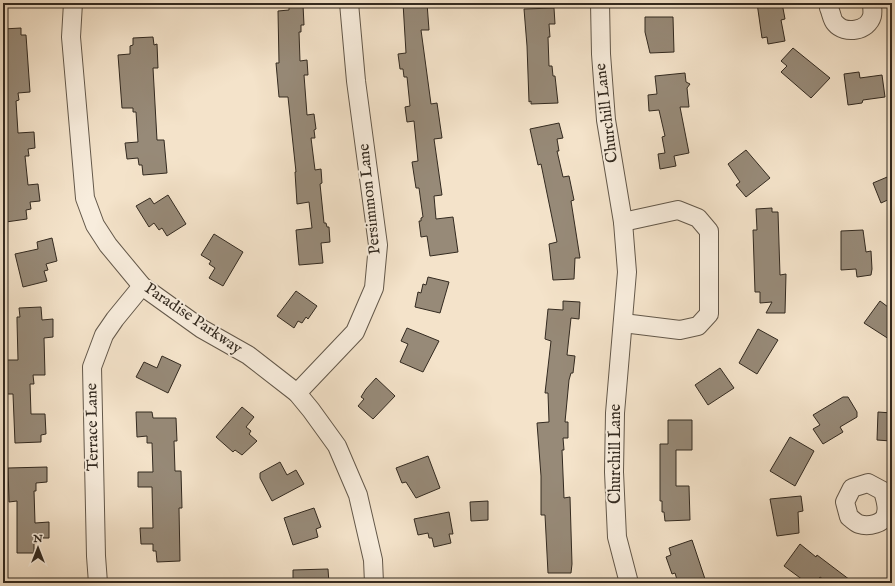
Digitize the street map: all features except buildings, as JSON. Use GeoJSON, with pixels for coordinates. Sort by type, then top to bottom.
{"type":"FeatureCollection","features":[{"type":"Feature","properties":{"kind":"street","name":"Paradise Parkway"},"geometry":{"type":"LineString","coordinates":[[73,3],[71,37],[85,198],[98,230],[108,245],[142,286],[202,329],[248,355],[298,393],[337,446],[358,495],[373,560],[374,583]]}},
{"type":"Feature","properties":{"kind":"street","name":"Persimmon Lane"},"geometry":{"type":"LineString","coordinates":[[298,393],[355,332],[374,288],[378,245],[356,81],[349,3]]}},
{"type":"Feature","properties":{"kind":"street","name":"Churchill Lane"},"geometry":{"type":"LineString","coordinates":[[600,3],[601,54],[606,120],[623,222],[627,272],[615,413],[614,472],[618,537],[629,583]]}},
{"type":"Feature","properties":{"kind":"street"},"geometry":{"type":"LineString","coordinates":[[831,3],[829,8],[834,23],[846,30],[858,29],[868,24],[872,16],[872,3]]}},
{"type":"Feature","properties":{"kind":"street"},"geometry":{"type":"LineString","coordinates":[[623,222],[678,210],[698,218],[709,232],[709,314],[698,326],[680,330],[623,323]]}},
{"type":"Feature","properties":{"kind":"street","name":"Terrace Lane"},"geometry":{"type":"LineString","coordinates":[[98,583],[95,528],[92,367],[104,335],[142,286]]}}]}
